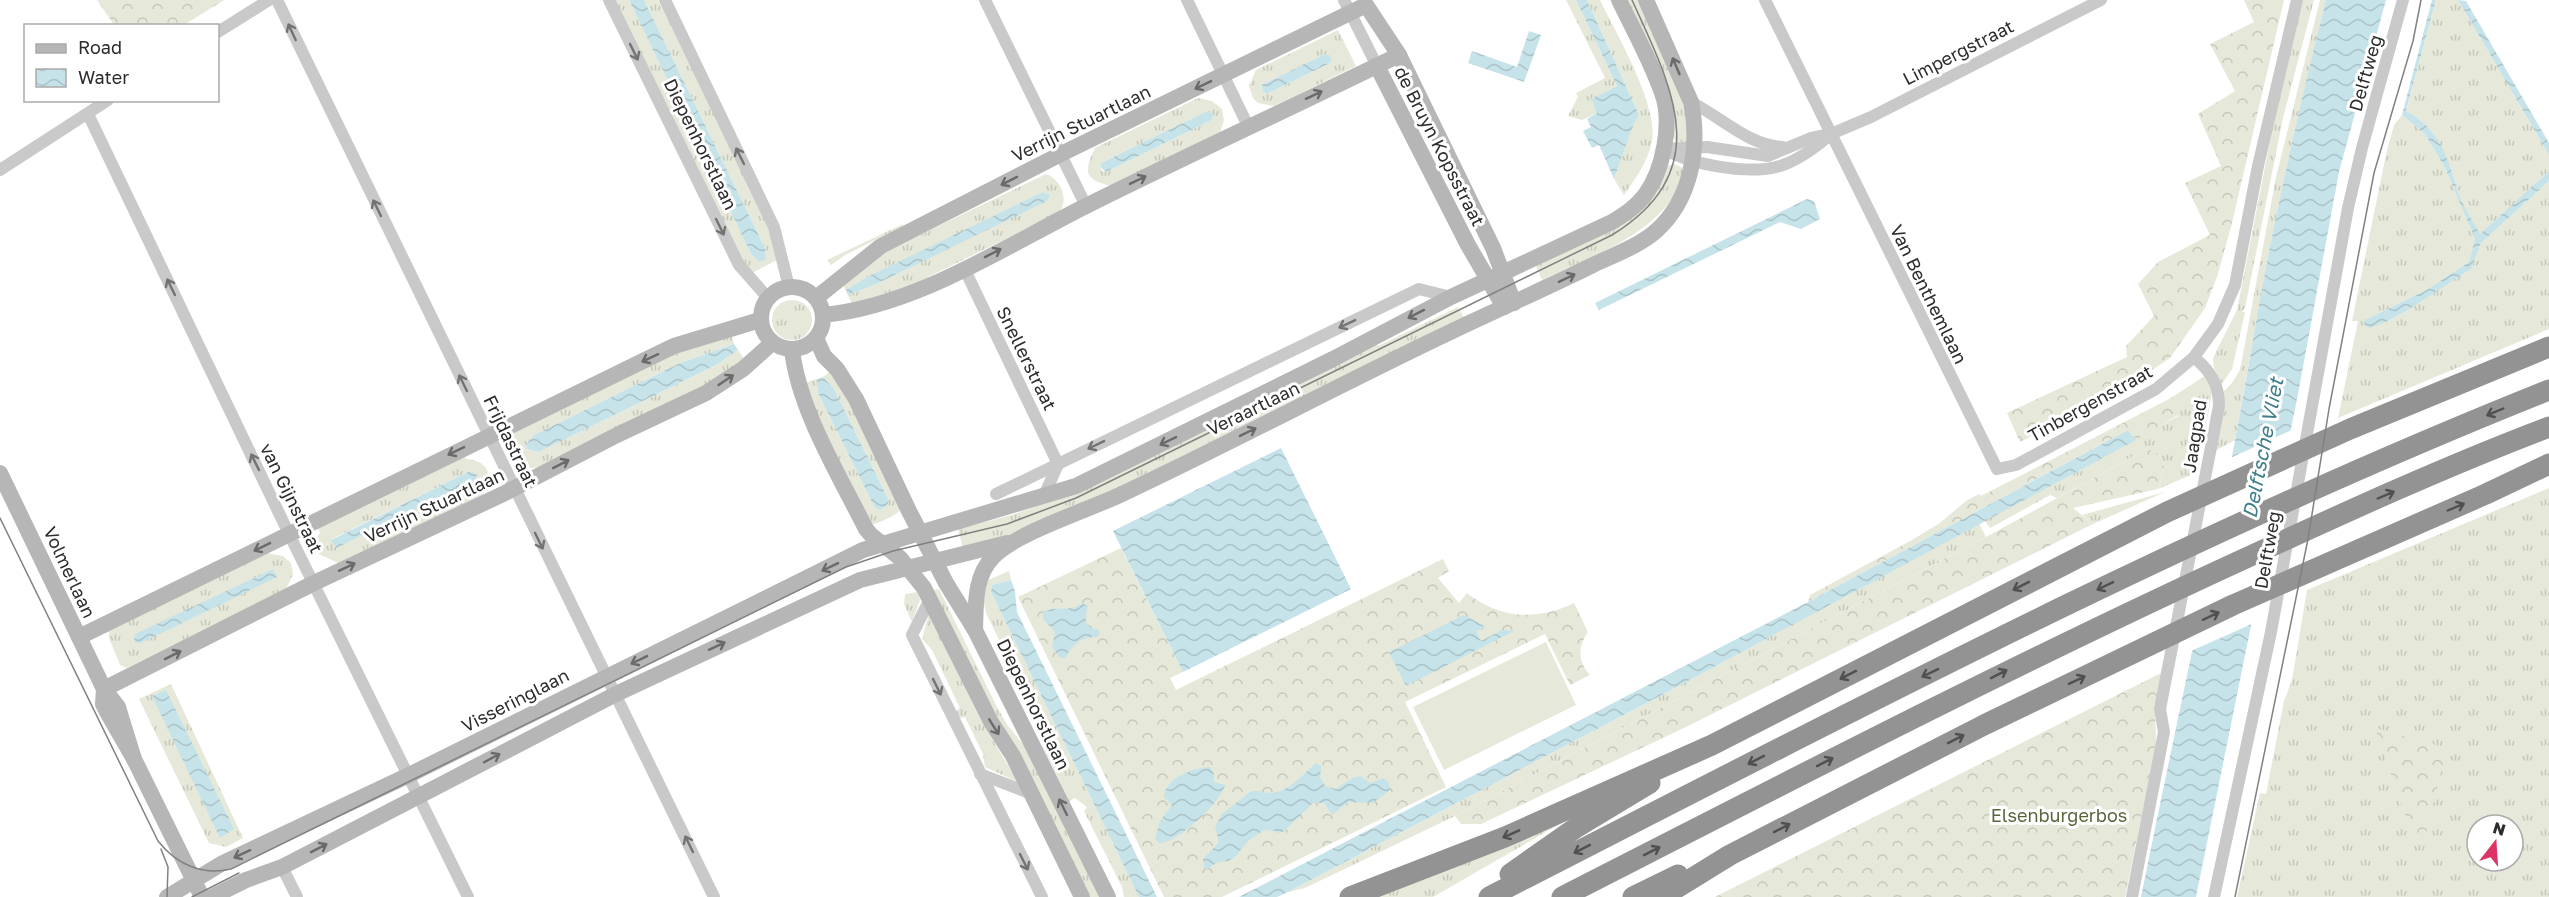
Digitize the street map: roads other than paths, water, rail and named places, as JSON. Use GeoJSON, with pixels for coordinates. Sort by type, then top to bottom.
{"type":"FeatureCollection","features":[{"type":"Feature","properties":{"kind":"highway"},"geometry":{"type":"LineString","coordinates":[[1350,897],[1505,837],[1712,745],[2167,512],[2350,429],[2549,347]]}},
{"type":"Feature","properties":{"kind":"highway"},"geometry":{"type":"LineString","coordinates":[[1489,897],[1821,727],[2157,560],[2340,477],[2549,390]]}},
{"type":"Feature","properties":{"kind":"highway"},"geometry":{"type":"LineString","coordinates":[[1562,897],[1941,704],[2149,602],[2332,518],[2549,427]]}},
{"type":"Feature","properties":{"kind":"highway"},"geometry":{"type":"LineString","coordinates":[[1662,897],[1730,855],[1976,729],[2325,564],[2549,464]]}},
{"type":"Feature","properties":{"kind":"highway"},"geometry":{"type":"LineString","coordinates":[[2486,494],[2549,478]]}},
{"type":"Feature","properties":{"kind":"highway"},"geometry":{"type":"LineString","coordinates":[[1477,897],[1577,827],[1712,745]]}},
{"type":"Feature","properties":{"kind":"highway"},"geometry":{"type":"LineString","coordinates":[[1632,897],[1665,880],[1730,855]]}},
{"type":"Feature","properties":{"kind":"street"},"geometry":{"type":"LineString","coordinates":[[219,31],[269,0]]}},
{"type":"Feature","properties":{"kind":"street","name":"Frijdastraat"},"geometry":{"type":"LineString","coordinates":[[276,0],[714,897]]}},
{"type":"Feature","properties":{"kind":"street","name":"Diepenhorstlaan"},"geometry":{"type":"LineString","coordinates":[[609,0],[739,265],[768,298]]}},
{"type":"Feature","properties":{"kind":"street","name":"Diepenhorstlaan"},"geometry":{"type":"LineString","coordinates":[[665,0],[774,227],[789,287]]}},
{"type":"Feature","properties":{"kind":"street"},"geometry":{"type":"LineString","coordinates":[[985,0],[1086,206]]}},
{"type":"Feature","properties":{"kind":"street"},"geometry":{"type":"LineString","coordinates":[[1187,0],[1248,126]]}},
{"type":"Feature","properties":{"kind":"street","name":"Veraartlaan"},"geometry":{"type":"LineString","coordinates":[[884,544],[1076,486],[1333,359],[1451,297],[1612,222],[1633,209],[1646,194],[1656,176],[1667,132],[1664,95],[1619,0]]}},
{"type":"Feature","properties":{"kind":"street","name":"Veraartlaan"},"geometry":{"type":"LineString","coordinates":[[909,567],[1017,540],[1120,495],[1627,249],[1656,231],[1676,206],[1684,190],[1694,154],[1694,117],[1691,102],[1646,0]]}},
{"type":"Feature","properties":{"kind":"street","name":"Van Benthemlaan"},"geometry":{"type":"LineString","coordinates":[[1765,0],[1997,469]]}},
{"type":"Feature","properties":{"kind":"street","name":"Limpergstraat"},"geometry":{"type":"LineString","coordinates":[[1694,154],[1768,156],[1810,138],[1831,134],[1870,117],[2101,0]]}},
{"type":"Feature","properties":{"kind":"street"},"geometry":{"type":"LineString","coordinates":[[2194,357],[2218,324],[2235,285],[2258,166],[2297,0]]}},
{"type":"Feature","properties":{"kind":"street","name":"Delftweg"},"geometry":{"type":"LineString","coordinates":[[2214,897],[2271,632],[2348,208],[2361,148],[2403,0]]}},
{"type":"Feature","properties":{"kind":"street","name":"Verrijn Stuartlaan"},"geometry":{"type":"LineString","coordinates":[[816,298],[881,246],[1061,154],[1224,75],[1347,7],[1368,2]]}},
{"type":"Feature","properties":{"kind":"street","name":"de Bruyn Kopsstraat"},"geometry":{"type":"LineString","coordinates":[[1368,2],[1399,55],[1509,305]]}},
{"type":"Feature","properties":{"kind":"street","name":"de Bruyn Kopsstraat"},"geometry":{"type":"LineString","coordinates":[[1347,7],[1468,245],[1495,276]]}},
{"type":"Feature","properties":{"kind":"street"},"geometry":{"type":"LineString","coordinates":[[823,315],[903,297],[1248,126],[1399,55]]}},
{"type":"Feature","properties":{"kind":"street"},"geometry":{"type":"LineString","coordinates":[[0,170],[105,102]]}},
{"type":"Feature","properties":{"kind":"street","name":"Limpergstraat"},"geometry":{"type":"LineString","coordinates":[[1691,102],[1752,140],[1770,147],[1787,147]]}},
{"type":"Feature","properties":{"kind":"street","name":"van Gijnstraat"},"geometry":{"type":"LineString","coordinates":[[88,114],[289,534],[468,897]]}},
{"type":"Feature","properties":{"kind":"street","name":"Limpergstraat"},"geometry":{"type":"LineString","coordinates":[[1664,149],[1763,169],[1783,165],[1816,147],[1831,134]]}},
{"type":"Feature","properties":{"kind":"street","name":"Snellerstraat"},"geometry":{"type":"LineString","coordinates":[[964,268],[1058,464]]}},
{"type":"Feature","properties":{"kind":"street"},"geometry":{"type":"LineString","coordinates":[[789,287],[803,289],[816,298],[823,315],[821,330],[816,338],[803,348],[792,350],[772,343],[765,335],[760,320],[763,306],[768,298],[775,292],[789,287]]}},
{"type":"Feature","properties":{"kind":"street","name":"Veraartlaan"},"geometry":{"type":"LineString","coordinates":[[996,494],[1419,289],[1451,297]]}},
{"type":"Feature","properties":{"kind":"street","name":"Verrijn Stuartlaan"},"geometry":{"type":"LineString","coordinates":[[79,637],[674,346],[760,320]]}},
{"type":"Feature","properties":{"kind":"street","name":"Diepenhorstlaan"},"geometry":{"type":"LineString","coordinates":[[816,338],[824,356],[837,369],[856,399],[920,533],[949,590],[975,630],[1108,897]]}},
{"type":"Feature","properties":{"kind":"street","name":"Verrijn Stuartlaan"},"geometry":{"type":"LineString","coordinates":[[104,689],[314,583],[706,393],[743,369],[772,343]]}},
{"type":"Feature","properties":{"kind":"street"},"geometry":{"type":"LineString","coordinates":[[792,350],[797,376],[825,447],[866,529],[870,535],[884,544],[909,567],[930,599],[991,722],[1013,756],[1082,897]]}},
{"type":"Feature","properties":{"kind":"street","name":"Tinbergenstraat"},"geometry":{"type":"LineString","coordinates":[[1997,469],[2016,465],[2156,389],[2194,357]]}},
{"type":"Feature","properties":{"kind":"street","name":"Jaagpad"},"geometry":{"type":"LineString","coordinates":[[2132,897],[2164,732],[2160,709],[2219,406],[2219,391],[2212,376],[2194,357]]}},
{"type":"Feature","properties":{"kind":"street"},"geometry":{"type":"LineString","coordinates":[[1044,495],[1058,464]]}},
{"type":"Feature","properties":{"kind":"street","name":"Volmerlaan"},"geometry":{"type":"LineString","coordinates":[[0,473],[104,689],[118,707],[134,759],[202,897]]}},
{"type":"Feature","properties":{"kind":"street"},"geometry":{"type":"LineString","coordinates":[[909,567],[920,533]]}},
{"type":"Feature","properties":{"kind":"street","name":"Veraartlaan"},"geometry":{"type":"LineString","coordinates":[[975,630],[976,588],[981,576],[992,558],[1017,540]]}},
{"type":"Feature","properties":{"kind":"street","name":"Visseringlaan"},"geometry":{"type":"LineString","coordinates":[[166,897],[194,879],[606,676],[863,550],[884,544]]}},
{"type":"Feature","properties":{"kind":"street"},"geometry":{"type":"LineString","coordinates":[[212,897],[246,879],[282,867],[616,694],[860,580],[909,567]]}},
{"type":"Feature","properties":{"kind":"street"},"geometry":{"type":"LineString","coordinates":[[930,599],[912,635],[1042,897]]}},
{"type":"Feature","properties":{"kind":"street"},"geometry":{"type":"LineString","coordinates":[[980,774],[1032,794]]}},
{"type":"Feature","properties":{"kind":"street"},"geometry":{"type":"LineString","coordinates":[[282,867],[297,897]]}},
{"type":"Feature","properties":{"kind":"water"},"geometry":{"type":"Polygon","coordinates":[[[629,0],[644,0],[765,248],[766,259],[760,262],[751,254],[629,0]]]}},
{"type":"Feature","properties":{"kind":"water"},"geometry":{"type":"Polygon","coordinates":[[[1576,0],[1587,0],[1639,115],[1614,179],[1599,145],[1592,148],[1583,131],[1591,127],[1587,119],[1597,113],[1591,99],[1617,86],[1576,0]]]}},
{"type":"Feature","properties":{"kind":"water","name":"Delftsche Vliet"},"geometry":{"type":"Polygon","coordinates":[[[2326,0],[2386,0],[2339,172],[2298,394],[2196,897],[2141,897],[2222,507],[2275,220],[2326,0]]]}},
{"type":"Feature","properties":{"kind":"water"},"geometry":{"type":"Polygon","coordinates":[[[2432,0],[2436,0],[2406,111],[2418,118],[2435,136],[2446,156],[2465,208],[2480,234],[2549,171],[2549,181],[2481,243],[2471,269],[2411,308],[2388,321],[2369,328],[2364,324],[2365,320],[2426,290],[2469,262],[2475,239],[2445,168],[2425,134],[2402,115],[2432,0]]]}},
{"type":"Feature","properties":{"kind":"water"},"geometry":{"type":"Polygon","coordinates":[[[2458,0],[2466,1],[2549,143],[2549,155],[2458,0]]]}},
{"type":"Feature","properties":{"kind":"water"},"geometry":{"type":"Polygon","coordinates":[[[1529,31],[1541,35],[1524,82],[1468,63],[1472,51],[1517,67],[1529,31]]]}},
{"type":"Feature","properties":{"kind":"water"},"geometry":{"type":"Polygon","coordinates":[[[1325,54],[1330,55],[1332,59],[1330,63],[1267,94],[1263,92],[1261,85],[1325,54]]]}},
{"type":"Feature","properties":{"kind":"water"},"geometry":{"type":"Polygon","coordinates":[[[1207,111],[1213,114],[1212,120],[1106,172],[1100,167],[1101,163],[1207,111]]]}},
{"type":"Feature","properties":{"kind":"water"},"geometry":{"type":"Polygon","coordinates":[[[1043,192],[1050,195],[1047,201],[872,286],[848,295],[846,290],[867,277],[1043,192]]]}},
{"type":"Feature","properties":{"kind":"water"},"geometry":{"type":"Polygon","coordinates":[[[1807,199],[1814,201],[1820,219],[1801,229],[1780,222],[1599,310],[1595,303],[1807,199]]]}},
{"type":"Feature","properties":{"kind":"water"},"geometry":{"type":"Polygon","coordinates":[[[734,344],[738,350],[718,364],[539,452],[527,449],[526,445],[534,435],[680,363],[734,344]]]}},
{"type":"Feature","properties":{"kind":"water"},"geometry":{"type":"Polygon","coordinates":[[[823,377],[834,389],[889,501],[887,506],[880,510],[875,508],[818,393],[817,379],[823,377]]]}},
{"type":"Feature","properties":{"kind":"water"},"geometry":{"type":"Polygon","coordinates":[[[2128,430],[2136,440],[1690,680],[1288,892],[1277,897],[1239,897],[1808,602],[2128,430]]]}},
{"type":"Feature","properties":{"kind":"water"},"geometry":{"type":"Polygon","coordinates":[[[1281,448],[1351,589],[1183,672],[1113,531],[1281,448]]]}},
{"type":"Feature","properties":{"kind":"water"},"geometry":{"type":"Polygon","coordinates":[[[470,471],[477,475],[475,481],[336,548],[331,540],[470,471]]]}},
{"type":"Feature","properties":{"kind":"water"},"geometry":{"type":"Polygon","coordinates":[[[273,569],[277,577],[141,643],[136,643],[135,634],[273,569]]]}},
{"type":"Feature","properties":{"kind":"water"},"geometry":{"type":"Polygon","coordinates":[[[1011,580],[1015,591],[1017,612],[1157,897],[1139,897],[991,592],[992,585],[1011,580]]]}},
{"type":"Feature","properties":{"kind":"water"},"geometry":{"type":"Polygon","coordinates":[[[1082,603],[1088,606],[1086,622],[1090,627],[1099,630],[1100,634],[1097,637],[1082,640],[1065,658],[1060,658],[1052,647],[1055,632],[1043,619],[1043,612],[1073,608],[1082,603]]]}},
{"type":"Feature","properties":{"kind":"water"},"geometry":{"type":"Polygon","coordinates":[[[1464,615],[1486,627],[1476,631],[1481,641],[1502,630],[1514,631],[1406,686],[1389,652],[1464,615]]]}},
{"type":"Feature","properties":{"kind":"water"},"geometry":{"type":"Polygon","coordinates":[[[166,690],[234,829],[220,838],[152,696],[166,690]]]}},
{"type":"Feature","properties":{"kind":"water"},"geometry":{"type":"Polygon","coordinates":[[[1316,763],[1321,766],[1320,777],[1325,786],[1336,789],[1352,778],[1360,776],[1370,783],[1383,778],[1388,781],[1390,790],[1373,803],[1348,802],[1332,815],[1324,803],[1313,803],[1283,832],[1264,830],[1249,840],[1235,857],[1228,861],[1218,862],[1207,869],[1204,868],[1203,859],[1219,842],[1215,827],[1222,814],[1250,792],[1270,793],[1283,790],[1316,763]]]}},
{"type":"Feature","properties":{"kind":"water"},"geometry":{"type":"Polygon","coordinates":[[[1210,767],[1214,774],[1214,782],[1225,785],[1222,792],[1207,811],[1186,830],[1167,842],[1159,843],[1155,838],[1160,821],[1172,805],[1164,797],[1170,784],[1181,775],[1210,767]]]}},
{"type":"Feature","properties":{"kind":"tram line"},"geometry":{"type":"LineString","coordinates":[[0,518],[158,841],[173,856],[190,866],[210,871],[231,869],[846,567],[893,551],[1007,524],[1076,498],[1612,235],[1645,210],[1665,183],[1675,155],[1676,126],[1671,96],[1661,65],[1632,0]]}},
{"type":"Feature","properties":{"kind":"tram line"},"geometry":{"type":"LineString","coordinates":[[2235,897],[2308,539],[2329,409],[2374,173],[2413,41],[2421,0]]}},
{"type":"Feature","properties":{"kind":"tram line"},"geometry":{"type":"LineString","coordinates":[[161,849],[168,867],[167,897]]}},
{"type":"Feature","properties":{"kind":"tram line"},"geometry":{"type":"LineString","coordinates":[[192,897],[239,873]]}},
{"type":"Feature","properties":{"kind":"park label","name":"Elsenburgerbos"},"geometry":{"type":"Point","coordinates":[2059,815]}}]}
